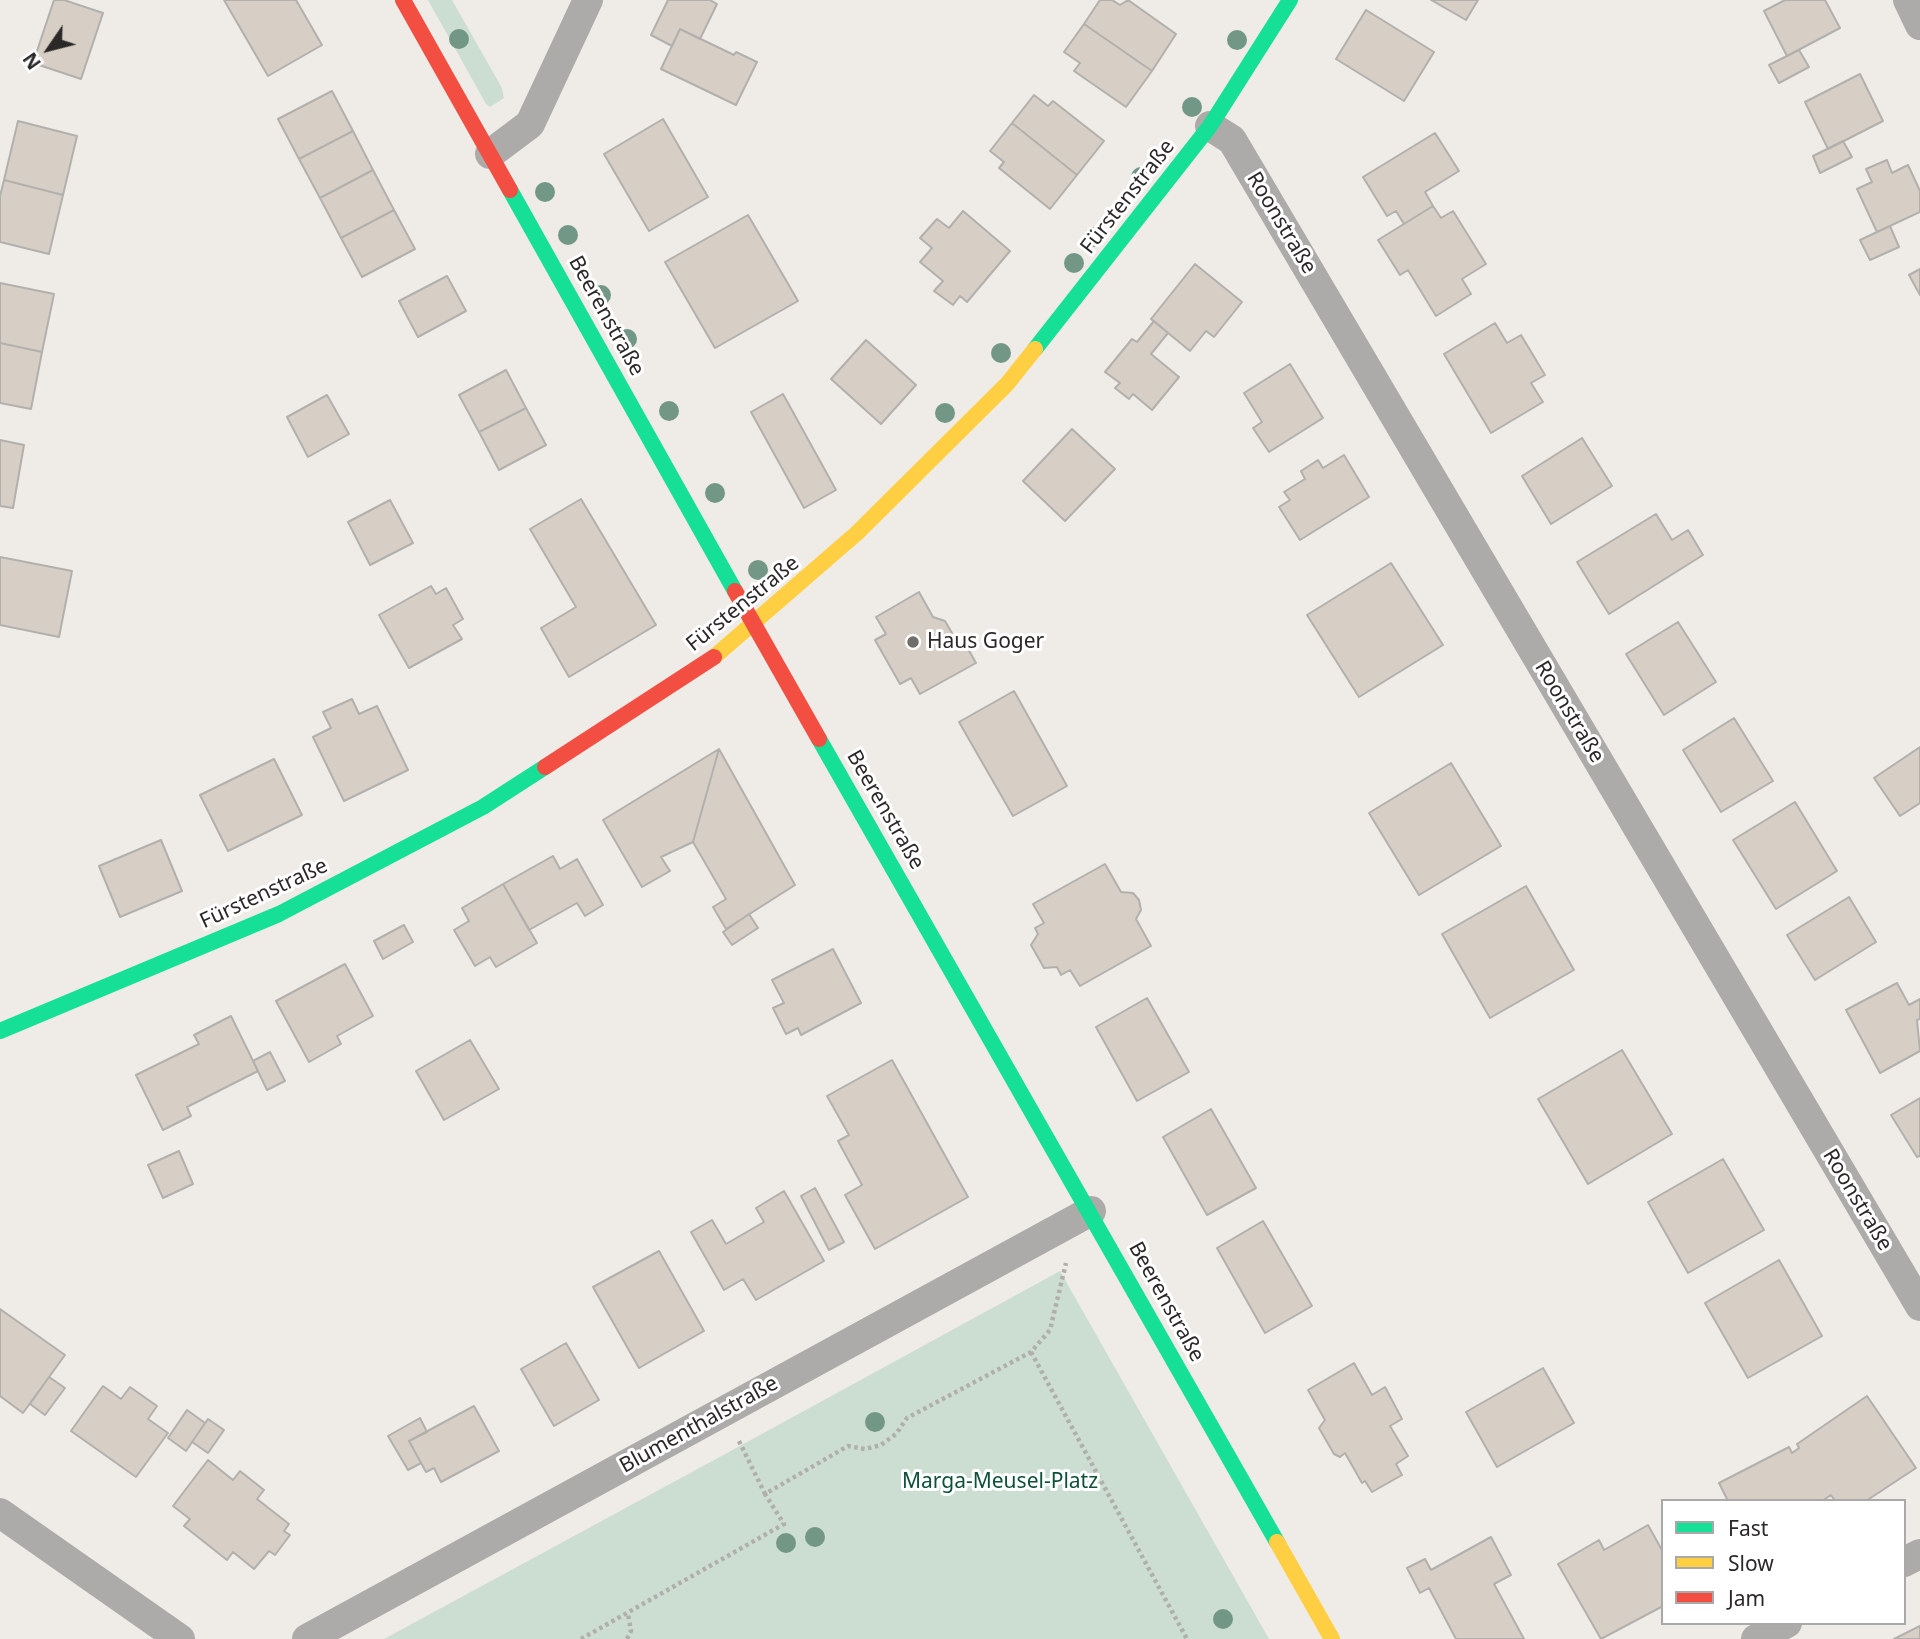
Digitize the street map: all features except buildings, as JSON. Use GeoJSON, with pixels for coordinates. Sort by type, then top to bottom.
{"type":"FeatureCollection","features":[{"type":"Feature","properties":{"kind":"street","name":"Beerenstraße"},"geometry":{"type":"LineString","coordinates":[[403,0],[754,626],[1091,1211],[1332,1639]]}},
{"type":"Feature","properties":{"kind":"street"},"geometry":{"type":"LineString","coordinates":[[490,154],[530,124],[588,0]]}},
{"type":"Feature","properties":{"kind":"street","name":"Fürstenstraße"},"geometry":{"type":"LineString","coordinates":[[0,1031],[279,914],[482,807],[727,649],[857,533],[1007,384],[1210,126],[1290,0]]}},
{"type":"Feature","properties":{"kind":"street"},"geometry":{"type":"LineString","coordinates":[[1908,0],[1920,25]]}},
{"type":"Feature","properties":{"kind":"street","name":"Roonstraße"},"geometry":{"type":"LineString","coordinates":[[1210,126],[1232,140],[1920,1306]]}},
{"type":"Feature","properties":{"kind":"street","name":"Blumenthalstraße"},"geometry":{"type":"LineString","coordinates":[[307,1639],[1091,1211]]}},
{"type":"Feature","properties":{"kind":"street"},"geometry":{"type":"LineString","coordinates":[[0,1513],[180,1639]]}},
{"type":"Feature","properties":{"kind":"street"},"geometry":{"type":"LineString","coordinates":[[1756,1639],[1783,1625]]}},
{"type":"Feature","properties":{"kind":"path"},"geometry":{"type":"LineString","coordinates":[[765,1494],[848,1446],[865,1449],[881,1445],[896,1434],[907,1419],[1031,1352],[1050,1330],[1068,1257]]}},
{"type":"Feature","properties":{"kind":"path"},"geometry":{"type":"LineString","coordinates":[[1031,1352],[1187,1639]]}},
{"type":"Feature","properties":{"kind":"path"},"geometry":{"type":"LineString","coordinates":[[581,1639],[784,1524],[765,1494],[738,1438]]}},
{"type":"Feature","properties":{"kind":"path"},"geometry":{"type":"LineString","coordinates":[[626,1639],[631,1632],[628,1614]]}},
{"type":"Feature","properties":{"kind":"green space"},"geometry":{"type":"Polygon","coordinates":[[[428,0],[452,0],[502,88],[504,98],[490,107],[486,104],[428,0]]]}},
{"type":"Feature","properties":{"kind":"green space","name":"Marga-Meusel-Platz"},"geometry":{"type":"Polygon","coordinates":[[[1060,1271],[1269,1639],[384,1639],[727,1453],[1060,1271]]]}},
{"type":"Feature","properties":{"kind":"traffic: fast"},"geometry":{"type":"LineString","coordinates":[[1035,349],[1210,126],[1290,0]]}},
{"type":"Feature","properties":{"kind":"traffic: fast"},"geometry":{"type":"LineString","coordinates":[[510,190],[735,591]]}},
{"type":"Feature","properties":{"kind":"traffic: fast"},"geometry":{"type":"LineString","coordinates":[[819,739],[1277,1542]]}},
{"type":"Feature","properties":{"kind":"traffic: fast"},"geometry":{"type":"LineString","coordinates":[[0,1031],[279,914],[483,807],[545,767]]}},
{"type":"Feature","properties":{"kind":"traffic: slow"},"geometry":{"type":"LineString","coordinates":[[714,657],[857,533],[1007,384],[1035,349]]}},
{"type":"Feature","properties":{"kind":"traffic: slow"},"geometry":{"type":"LineString","coordinates":[[1277,1542],[1332,1639]]}},
{"type":"Feature","properties":{"kind":"traffic: jam"},"geometry":{"type":"LineString","coordinates":[[403,0],[510,190]]}},
{"type":"Feature","properties":{"kind":"traffic: jam"},"geometry":{"type":"LineString","coordinates":[[735,591],[819,739]]}},
{"type":"Feature","properties":{"kind":"traffic: jam"},"geometry":{"type":"LineString","coordinates":[[545,767],[714,657]]}},
{"type":"Feature","properties":{"kind":"place","name":"Haus Goger"},"geometry":{"type":"Point","coordinates":[913,642]}}]}
